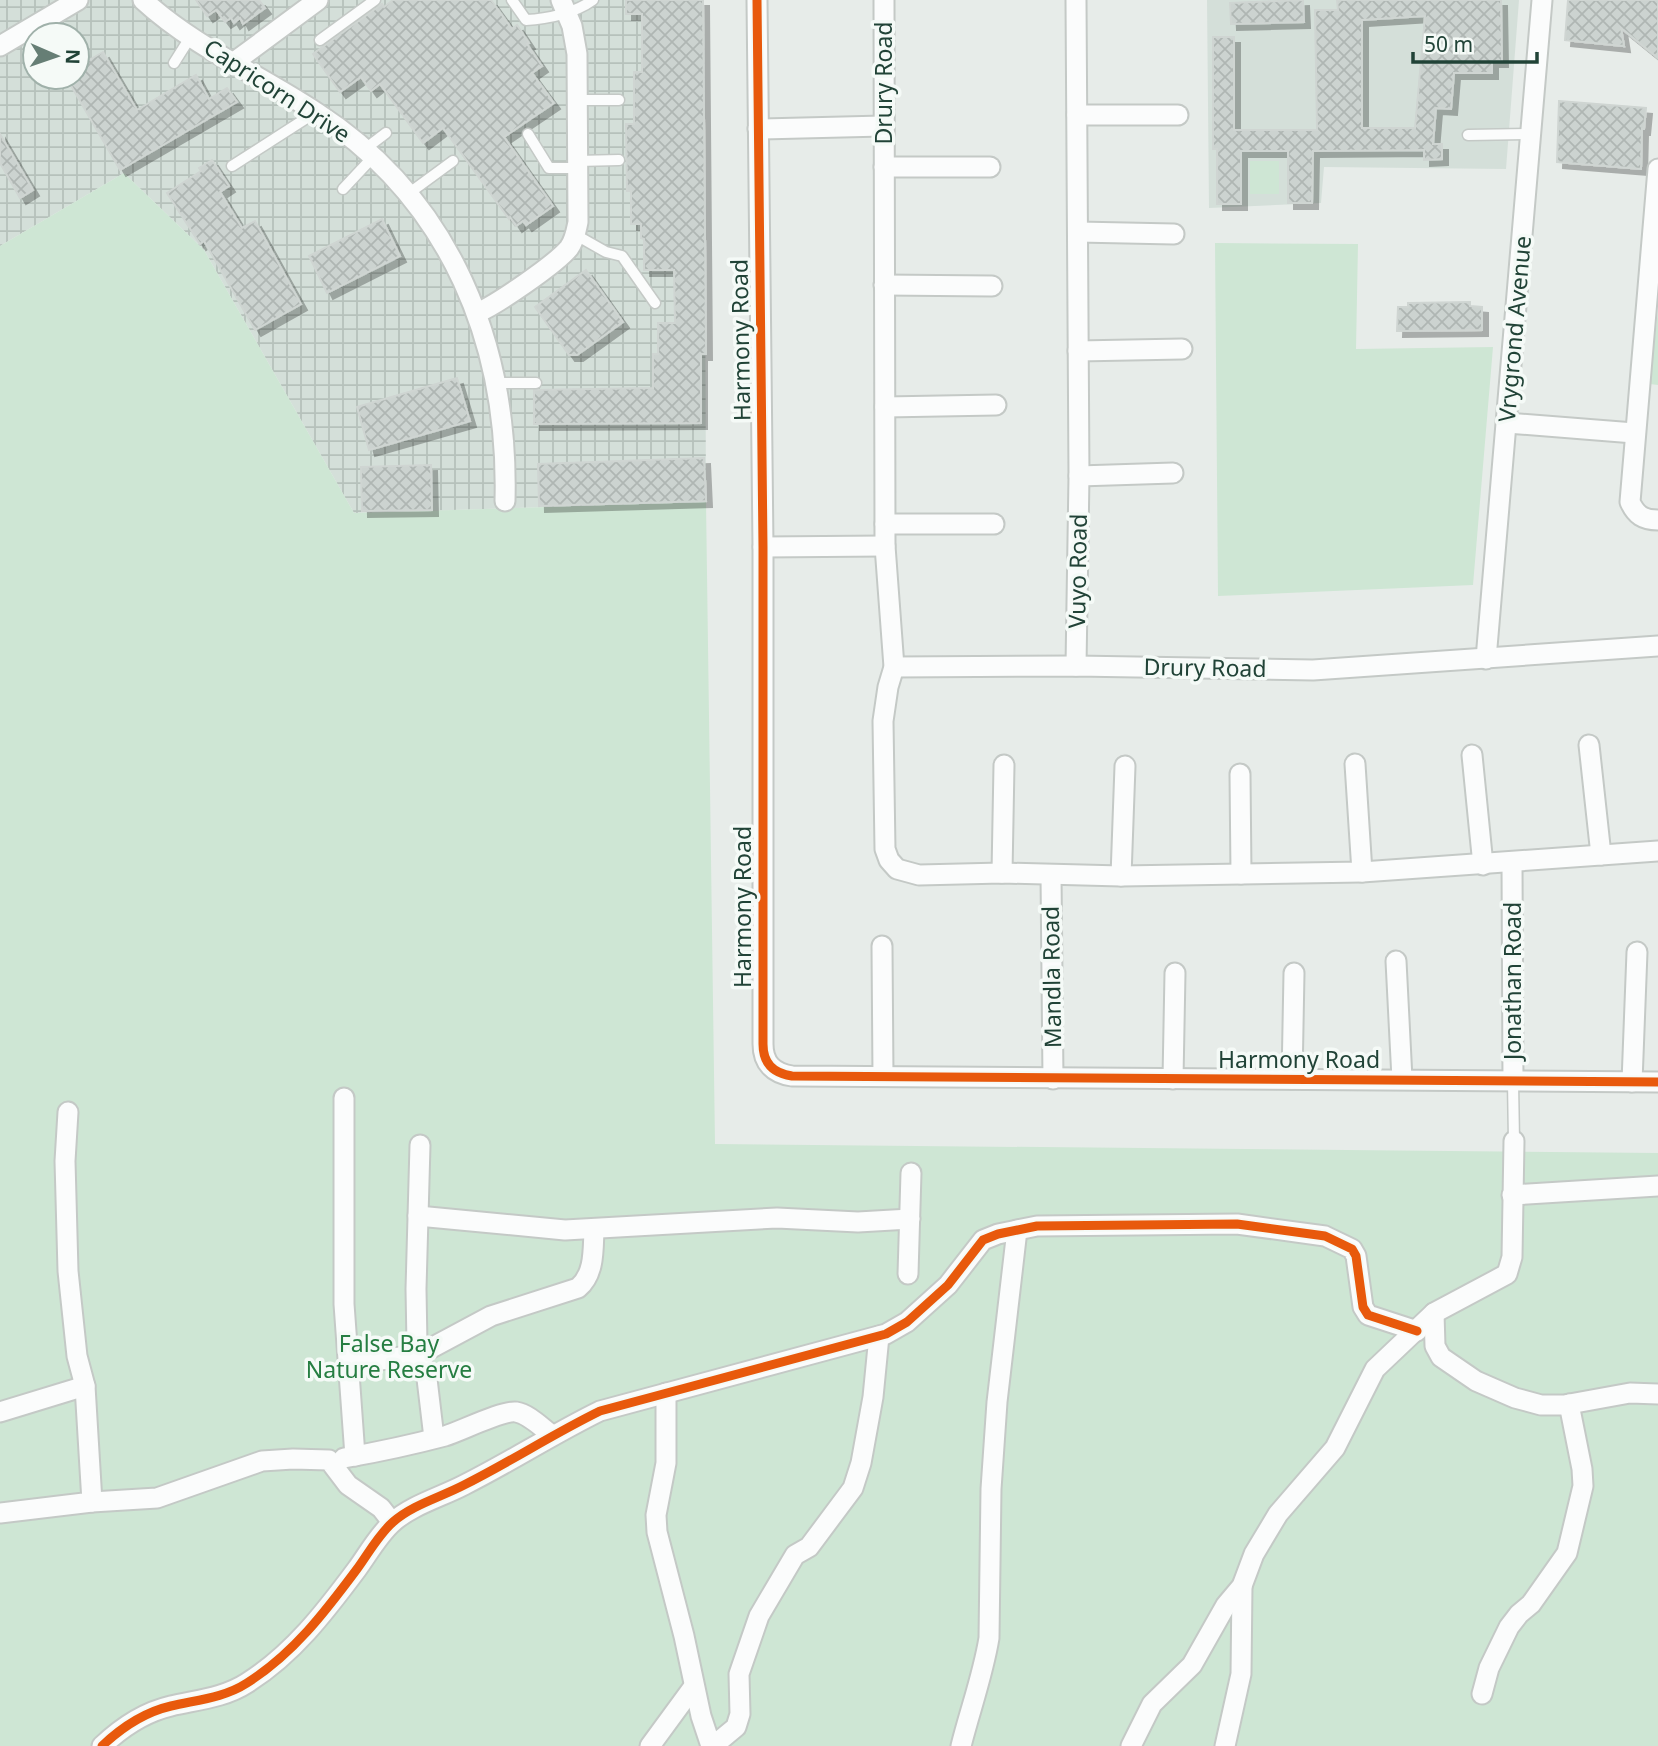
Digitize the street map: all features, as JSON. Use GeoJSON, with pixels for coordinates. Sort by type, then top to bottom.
{"type":"FeatureCollection","features":[{"type":"Feature","properties":{"kind":"street"},"geometry":{"type":"LineString","coordinates":[[0,46],[78,0]]}},
{"type":"Feature","properties":{"kind":"street","name":"Capricorn Drive"},"geometry":{"type":"LineString","coordinates":[[144,0],[191,36],[316,112],[369,153],[408,194],[437,233],[477,313],[497,383],[505,436],[505,501]]}},
{"type":"Feature","properties":{"kind":"street"},"geometry":{"type":"LineString","coordinates":[[233,63],[318,0]]}},
{"type":"Feature","properties":{"kind":"street","name":"Harmony Road"},"geometry":{"type":"LineString","coordinates":[[757,0],[763,547],[763,1052],[772,1069],[779,1074],[1053,1079],[1658,1082]]}},
{"type":"Feature","properties":{"kind":"street","name":"Drury Road"},"geometry":{"type":"LineString","coordinates":[[884,0],[885,546],[894,667],[1076,666],[1313,670],[1658,646]]}},
{"type":"Feature","properties":{"kind":"street","name":"Vuyo Road"},"geometry":{"type":"LineString","coordinates":[[1076,0],[1079,476],[1076,666]]}},
{"type":"Feature","properties":{"kind":"street","name":"Vrygrond Avenue"},"geometry":{"type":"LineString","coordinates":[[1486,659],[1542,0]]}},
{"type":"Feature","properties":{"kind":"street"},"geometry":{"type":"LineString","coordinates":[[477,313],[492,306],[567,251],[576,235],[577,54],[572,26],[564,6]]}},
{"type":"Feature","properties":{"kind":"street"},"geometry":{"type":"LineString","coordinates":[[1077,115],[1178,115]]}},
{"type":"Feature","properties":{"kind":"street"},"geometry":{"type":"LineString","coordinates":[[758,129],[883,126]]}},
{"type":"Feature","properties":{"kind":"street","name":"Drury Road"},"geometry":{"type":"LineString","coordinates":[[884,167],[990,166]]}},
{"type":"Feature","properties":{"kind":"street"},"geometry":{"type":"LineString","coordinates":[[1658,169],[1630,502],[1635,513],[1643,519],[1658,520]]}},
{"type":"Feature","properties":{"kind":"street"},"geometry":{"type":"LineString","coordinates":[[1078,232],[1174,234]]}},
{"type":"Feature","properties":{"kind":"street"},"geometry":{"type":"LineString","coordinates":[[884,285],[992,286]]}},
{"type":"Feature","properties":{"kind":"street"},"geometry":{"type":"LineString","coordinates":[[1078,351],[1182,349]]}},
{"type":"Feature","properties":{"kind":"street"},"geometry":{"type":"LineString","coordinates":[[885,407],[996,405]]}},
{"type":"Feature","properties":{"kind":"street"},"geometry":{"type":"LineString","coordinates":[[1507,423],[1634,433]]}},
{"type":"Feature","properties":{"kind":"street"},"geometry":{"type":"LineString","coordinates":[[1079,476],[1173,473]]}},
{"type":"Feature","properties":{"kind":"street"},"geometry":{"type":"LineString","coordinates":[[885,524],[994,524]]}},
{"type":"Feature","properties":{"kind":"street"},"geometry":{"type":"LineString","coordinates":[[763,547],[885,546]]}},
{"type":"Feature","properties":{"kind":"street"},"geometry":{"type":"LineString","coordinates":[[894,667],[883,721],[885,849],[889,860],[897,869],[919,875],[1002,873],[1121,876],[1362,872],[1658,851]]}},
{"type":"Feature","properties":{"kind":"street"},"geometry":{"type":"LineString","coordinates":[[1589,746],[1601,855]]}},
{"type":"Feature","properties":{"kind":"street"},"geometry":{"type":"LineString","coordinates":[[1472,755],[1483,865]]}},
{"type":"Feature","properties":{"kind":"street"},"geometry":{"type":"LineString","coordinates":[[1355,764],[1362,872]]}},
{"type":"Feature","properties":{"kind":"street"},"geometry":{"type":"LineString","coordinates":[[1002,873],[1004,765]]}},
{"type":"Feature","properties":{"kind":"street"},"geometry":{"type":"LineString","coordinates":[[1121,876],[1125,766]]}},
{"type":"Feature","properties":{"kind":"street"},"geometry":{"type":"LineString","coordinates":[[1240,774],[1241,874]]}},
{"type":"Feature","properties":{"kind":"street","name":"Jonathan Road"},"geometry":{"type":"LineString","coordinates":[[1512,863],[1513,1082]]}},
{"type":"Feature","properties":{"kind":"street","name":"Mandla Road"},"geometry":{"type":"LineString","coordinates":[[1051,875],[1053,1079]]}},
{"type":"Feature","properties":{"kind":"street"},"geometry":{"type":"LineString","coordinates":[[882,946],[883,1076]]}},
{"type":"Feature","properties":{"kind":"street"},"geometry":{"type":"LineString","coordinates":[[1632,1082],[1637,952]]}},
{"type":"Feature","properties":{"kind":"street","name":"Harmony Road"},"geometry":{"type":"LineString","coordinates":[[1396,961],[1402,1079]]}},
{"type":"Feature","properties":{"kind":"street"},"geometry":{"type":"LineString","coordinates":[[1172,1079],[1175,973]]}},
{"type":"Feature","properties":{"kind":"street","name":"Harmony Road"},"geometry":{"type":"LineString","coordinates":[[1292,1079],[1294,973]]}},
{"type":"Feature","properties":{"kind":"street"},"geometry":{"type":"LineString","coordinates":[[344,1098],[343,1232],[348,1365],[355,1456]]}},
{"type":"Feature","properties":{"kind":"street"},"geometry":{"type":"LineString","coordinates":[[68,1112],[65,1161],[68,1271],[78,1356],[85,1386],[92,1502]]}},
{"type":"Feature","properties":{"kind":"street"},"geometry":{"type":"LineString","coordinates":[[1225,1746],[1230,1713],[1241,1674],[1242,1586],[1254,1553],[1278,1514],[1335,1448],[1375,1369],[1434,1314],[1507,1274],[1512,1257],[1514,1140]]}},
{"type":"Feature","properties":{"kind":"street"},"geometry":{"type":"LineString","coordinates":[[420,1145],[417,1345],[427,1379],[434,1438]]}},
{"type":"Feature","properties":{"kind":"street"},"geometry":{"type":"LineString","coordinates":[[908,1274],[911,1173]]}},
{"type":"Feature","properties":{"kind":"street"},"geometry":{"type":"LineString","coordinates":[[1512,1195],[1658,1186]]}},
{"type":"Feature","properties":{"kind":"street"},"geometry":{"type":"LineString","coordinates":[[418,1216],[565,1230],[776,1218],[859,1222],[910,1219]]}},
{"type":"Feature","properties":{"kind":"street"},"geometry":{"type":"LineString","coordinates":[[103,1746],[115,1733],[138,1719],[158,1711],[213,1698],[245,1685],[289,1652],[323,1614],[392,1522],[418,1507],[466,1485],[552,1435],[600,1411],[879,1336],[907,1322],[948,1284],[983,1240],[1037,1226],[1237,1224],[1325,1236],[1352,1249],[1356,1256],[1363,1307],[1368,1315],[1417,1331]]}},
{"type":"Feature","properties":{"kind":"street"},"geometry":{"type":"LineString","coordinates":[[348,1365],[420,1354],[491,1316],[578,1288],[589,1273],[594,1229]]}},
{"type":"Feature","properties":{"kind":"street"},"geometry":{"type":"LineString","coordinates":[[961,1746],[986,1660],[989,1638],[991,1489],[997,1402],[1017,1230]]}},
{"type":"Feature","properties":{"kind":"street"},"geometry":{"type":"LineString","coordinates":[[1434,1314],[1435,1346],[1441,1357],[1476,1381],[1515,1398],[1541,1405],[1569,1404],[1630,1393],[1658,1394]]}},
{"type":"Feature","properties":{"kind":"street"},"geometry":{"type":"LineString","coordinates":[[666,1393],[667,1463],[656,1515],[657,1532],[694,1686],[712,1746],[736,1727],[740,1714],[739,1674],[759,1616],[795,1555],[809,1547],[852,1488],[861,1462],[873,1397],[879,1336]]}},
{"type":"Feature","properties":{"kind":"street"},"geometry":{"type":"LineString","coordinates":[[0,1412],[85,1386]]}},
{"type":"Feature","properties":{"kind":"street"},"geometry":{"type":"LineString","coordinates":[[1482,1694],[1489,1668],[1509,1627],[1531,1604],[1567,1553],[1583,1486],[1569,1404]]}},
{"type":"Feature","properties":{"kind":"street"},"geometry":{"type":"LineString","coordinates":[[0,1513],[92,1502],[157,1499],[262,1461],[329,1460],[392,1450],[513,1412],[527,1417],[552,1435]]}},
{"type":"Feature","properties":{"kind":"street"},"geometry":{"type":"LineString","coordinates":[[329,1460],[348,1485],[381,1508],[392,1522]]}},
{"type":"Feature","properties":{"kind":"street"},"geometry":{"type":"LineString","coordinates":[[1131,1746],[1152,1704],[1192,1665],[1226,1605],[1242,1586]]}},
{"type":"Feature","properties":{"kind":"street"},"geometry":{"type":"LineString","coordinates":[[650,1746],[694,1686]]}},
{"type":"Feature","properties":{"kind":"lane"},"geometry":{"type":"LineString","coordinates":[[320,40],[375,0]]}},
{"type":"Feature","properties":{"kind":"lane"},"geometry":{"type":"LineString","coordinates":[[512,0],[526,20],[542,19],[564,6],[593,0]]}},
{"type":"Feature","properties":{"kind":"lane"},"geometry":{"type":"LineString","coordinates":[[174,63],[191,36]]}},
{"type":"Feature","properties":{"kind":"lane"},"geometry":{"type":"LineString","coordinates":[[577,100],[619,100]]}},
{"type":"Feature","properties":{"kind":"lane"},"geometry":{"type":"LineString","coordinates":[[232,166],[316,112]]}},
{"type":"Feature","properties":{"kind":"lane"},"geometry":{"type":"LineString","coordinates":[[343,189],[386,133]]}},
{"type":"Feature","properties":{"kind":"lane"},"geometry":{"type":"LineString","coordinates":[[1468,135],[1531,134]]}},
{"type":"Feature","properties":{"kind":"lane"},"geometry":{"type":"LineString","coordinates":[[528,135],[549,168],[618,160]]}},
{"type":"Feature","properties":{"kind":"lane"},"geometry":{"type":"LineString","coordinates":[[408,194],[453,161]]}},
{"type":"Feature","properties":{"kind":"lane"},"geometry":{"type":"LineString","coordinates":[[576,235],[607,252],[622,256],[655,303]]}},
{"type":"Feature","properties":{"kind":"lane"},"geometry":{"type":"LineString","coordinates":[[497,383],[536,383]]}},
{"type":"Feature","properties":{"kind":"lane","name":"Jonathan Road"},"geometry":{"type":"LineString","coordinates":[[1513,1082],[1514,1140]]}},
{"type":"Feature","properties":{"kind":"shaded area"},"geometry":{"type":"Polygon","coordinates":[[[0,0],[704,0],[706,502],[354,513],[204,250],[124,173],[0,246],[0,0]]]}},
{"type":"Feature","properties":{"kind":"shaded area"},"geometry":{"type":"Polygon","coordinates":[[[1207,0],[1519,0],[1506,169],[1324,167],[1321,203],[1209,208],[1207,0]]]}},
{"type":"Feature","properties":{"kind":"green space"},"geometry":{"type":"Polygon","coordinates":[[[1250,161],[1279,161],[1279,194],[1250,194],[1250,161]]]}},
{"type":"Feature","properties":{"kind":"green space","name":"False Bay Nature Reserve"},"geometry":{"type":"Polygon","coordinates":[[[124,173],[204,250],[354,513],[706,502],[715,1144],[1658,1153],[1658,1746],[0,1746],[0,246],[124,173]]]}},
{"type":"Feature","properties":{"kind":"green space"},"geometry":{"type":"Polygon","coordinates":[[[1215,243],[1358,244],[1356,349],[1493,347],[1473,585],[1218,596],[1215,243]]]}},
{"type":"Feature","properties":{"kind":"green space"},"geometry":{"type":"Polygon","coordinates":[[[1658,310],[1658,385],[1650,384],[1658,310]]]}},
{"type":"Feature","properties":{"kind":"building"},"geometry":{"type":"Polygon","coordinates":[[[196,0],[259,0],[265,8],[243,24],[240,18],[234,23],[231,18],[225,22],[216,10],[207,16],[196,0]]]}},
{"type":"Feature","properties":{"kind":"building"},"geometry":{"type":"Polygon","coordinates":[[[393,0],[491,0],[512,29],[517,25],[529,43],[527,44],[542,66],[532,73],[554,103],[504,137],[553,206],[526,225],[523,221],[516,226],[510,217],[509,219],[443,128],[423,143],[380,84],[371,91],[361,77],[340,92],[313,54],[382,4],[384,7],[393,0]]]}},
{"type":"Feature","properties":{"kind":"building"},"geometry":{"type":"Polygon","coordinates":[[[626,0],[703,0],[706,354],[701,354],[701,423],[534,424],[534,390],[653,388],[653,354],[658,354],[658,323],[675,323],[674,270],[644,270],[641,224],[631,224],[631,191],[627,191],[626,124],[634,124],[634,72],[642,72],[642,14],[626,14],[626,0]]]}},
{"type":"Feature","properties":{"kind":"building"},"geometry":{"type":"Polygon","coordinates":[[[1303,0],[1304,22],[1231,24],[1230,3],[1303,0]]]}},
{"type":"Feature","properties":{"kind":"building"},"geometry":{"type":"Polygon","coordinates":[[[1337,0],[1501,0],[1502,61],[1492,61],[1492,73],[1454,73],[1451,109],[1436,108],[1433,144],[1442,144],[1442,159],[1424,160],[1424,150],[1313,151],[1312,203],[1288,203],[1288,151],[1241,151],[1241,204],[1217,204],[1217,149],[1213,149],[1213,37],[1234,37],[1234,130],[1317,130],[1315,10],[1338,10],[1337,0]],[[1425,16],[1362,20],[1362,128],[1415,128],[1425,16]]]}},
{"type":"Feature","properties":{"kind":"building"},"geometry":{"type":"Polygon","coordinates":[[[1568,0],[1658,0],[1658,58],[1621,28],[1624,46],[1565,40],[1568,0]]]}},
{"type":"Feature","properties":{"kind":"building"},"geometry":{"type":"Polygon","coordinates":[[[103,52],[137,110],[196,75],[209,99],[227,88],[237,102],[120,170],[74,91],[91,91],[91,59],[103,52]]]}},
{"type":"Feature","properties":{"kind":"building"},"geometry":{"type":"Polygon","coordinates":[[[1559,101],[1646,108],[1642,129],[1641,169],[1557,162],[1559,101]]]}},
{"type":"Feature","properties":{"kind":"building"},"geometry":{"type":"Polygon","coordinates":[[[0,134],[33,190],[20,198],[0,163],[0,134]]]}},
{"type":"Feature","properties":{"kind":"building"},"geometry":{"type":"Polygon","coordinates":[[[212,160],[229,186],[220,192],[242,228],[255,221],[301,304],[255,330],[204,241],[200,244],[167,193],[201,171],[199,168],[212,160]]]}},
{"type":"Feature","properties":{"kind":"building"},"geometry":{"type":"Polygon","coordinates":[[[382,219],[400,256],[327,293],[309,256],[382,219]]]}},
{"type":"Feature","properties":{"kind":"building"},"geometry":{"type":"Polygon","coordinates":[[[586,270],[623,322],[577,355],[569,355],[535,307],[586,270]]]}},
{"type":"Feature","properties":{"kind":"building"},"geometry":{"type":"Polygon","coordinates":[[[1470,302],[1470,306],[1482,307],[1482,330],[1397,331],[1398,307],[1408,307],[1408,303],[1470,302]]]}},
{"type":"Feature","properties":{"kind":"building"},"geometry":{"type":"Polygon","coordinates":[[[457,378],[470,421],[369,450],[357,407],[457,378]]]}},
{"type":"Feature","properties":{"kind":"building"},"geometry":{"type":"Polygon","coordinates":[[[704,458],[706,501],[539,506],[538,464],[704,458]]]}},
{"type":"Feature","properties":{"kind":"building"},"geometry":{"type":"Polygon","coordinates":[[[431,465],[432,510],[362,511],[361,467],[431,465]]]}},
{"type":"Feature","properties":{"kind":"cycle path"},"geometry":{"type":"LineString","coordinates":[[757,0],[763,547],[763,1044],[770,1066],[792,1076],[1658,1082]]}},
{"type":"Feature","properties":{"kind":"cycle path"},"geometry":{"type":"LineString","coordinates":[[102,1746],[125,1727],[152,1712],[229,1692],[264,1672],[294,1646],[320,1616],[383,1532],[409,1511],[481,1476],[600,1411],[886,1334],[907,1322],[948,1285],[983,1240],[998,1234],[1037,1226],[1237,1224],[1325,1236],[1352,1249],[1356,1256],[1363,1307],[1368,1315],[1417,1331]]}}]}
